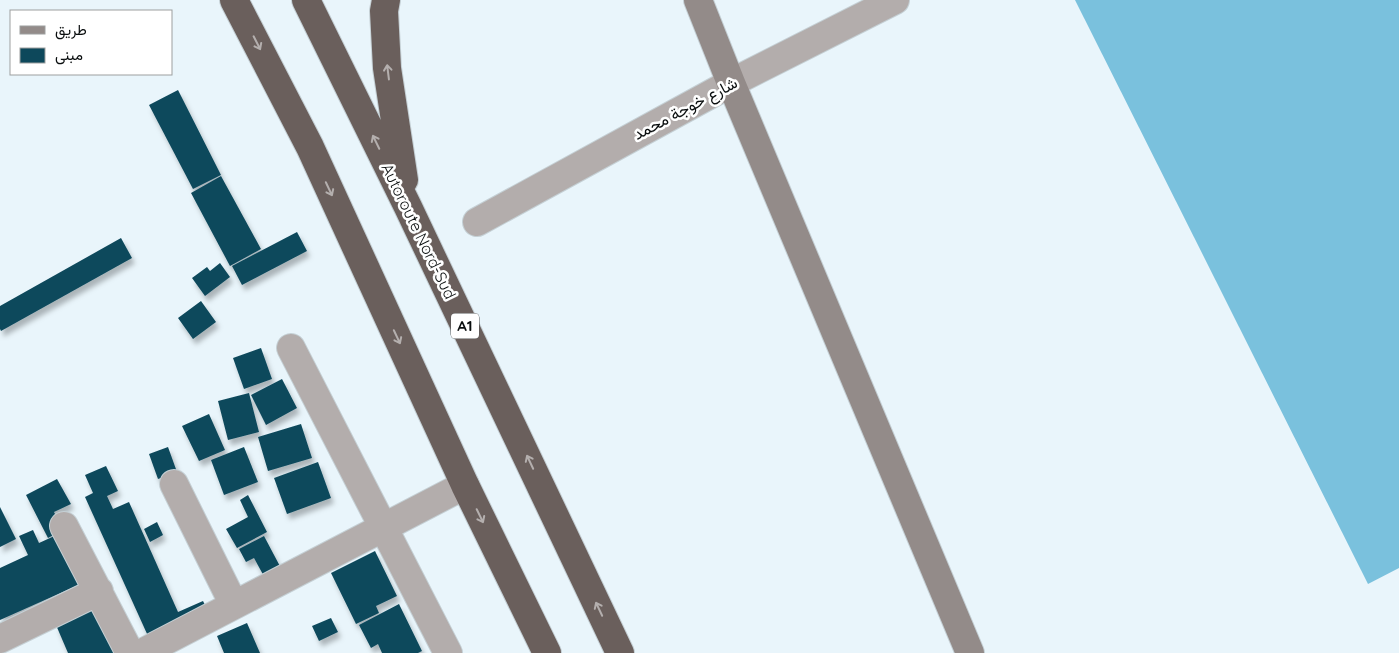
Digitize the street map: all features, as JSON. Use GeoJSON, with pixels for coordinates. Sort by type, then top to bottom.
{"type":"FeatureCollection","features":[{"type":"Feature","properties":{"kind":"highway"},"geometry":{"type":"LineString","coordinates":[[234,0],[310,147],[465,485],[547,653]]}},
{"type":"Feature","properties":{"kind":"highway","name":"Autoroute Nord-Sud"},"geometry":{"type":"LineString","coordinates":[[306,0],[408,207],[620,653]]}},
{"type":"Feature","properties":{"kind":"highway"},"geometry":{"type":"LineString","coordinates":[[386,0],[384,10],[387,68],[408,207]]}},
{"type":"Feature","properties":{"kind":"main road"},"geometry":{"type":"LineString","coordinates":[[698,0],[970,653]]}},
{"type":"Feature","properties":{"kind":"street","name":"شارع خوجة محمد"},"geometry":{"type":"LineString","coordinates":[[477,222],[731,83],[895,0]]}},
{"type":"Feature","properties":{"kind":"street"},"geometry":{"type":"LineString","coordinates":[[291,348],[448,653]]}},
{"type":"Feature","properties":{"kind":"street"},"geometry":{"type":"LineString","coordinates":[[174,484],[234,605]]}},
{"type":"Feature","properties":{"kind":"street"},"geometry":{"type":"LineString","coordinates":[[142,653],[465,485]]}},
{"type":"Feature","properties":{"kind":"street"},"geometry":{"type":"LineString","coordinates":[[64,526],[130,653]]}},
{"type":"Feature","properties":{"kind":"street"},"geometry":{"type":"LineString","coordinates":[[0,639],[99,592]]}},
{"type":"Feature","properties":{"kind":"shaded area"},"geometry":{"type":"Polygon","coordinates":[[[1075,0],[1399,0],[1399,568],[1368,584],[1075,0]]]}},
{"type":"Feature","properties":{"kind":"building"},"geometry":{"type":"Polygon","coordinates":[[[178,90],[221,175],[193,189],[149,105],[178,90]]]}},
{"type":"Feature","properties":{"kind":"building"},"geometry":{"type":"Polygon","coordinates":[[[221,176],[261,249],[230,266],[191,193],[221,176]]]}},
{"type":"Feature","properties":{"kind":"building"},"geometry":{"type":"Polygon","coordinates":[[[297,232],[307,251],[242,285],[232,266],[297,232]]]}},
{"type":"Feature","properties":{"kind":"building"},"geometry":{"type":"Polygon","coordinates":[[[121,238],[132,258],[1,331],[0,306],[121,238]]]}},
{"type":"Feature","properties":{"kind":"building"},"geometry":{"type":"Polygon","coordinates":[[[220,263],[230,277],[205,296],[192,278],[207,267],[210,271],[220,263]]]}},
{"type":"Feature","properties":{"kind":"building"},"geometry":{"type":"Polygon","coordinates":[[[201,301],[216,322],[193,339],[178,318],[201,301]]]}},
{"type":"Feature","properties":{"kind":"building"},"geometry":{"type":"Polygon","coordinates":[[[261,348],[272,379],[244,389],[233,358],[261,348]]]}},
{"type":"Feature","properties":{"kind":"building"},"geometry":{"type":"Polygon","coordinates":[[[282,379],[297,408],[266,425],[251,395],[282,379]]]}},
{"type":"Feature","properties":{"kind":"building"},"geometry":{"type":"Polygon","coordinates":[[[249,393],[259,432],[228,440],[218,401],[249,393]]]}},
{"type":"Feature","properties":{"kind":"building"},"geometry":{"type":"Polygon","coordinates":[[[209,414],[225,450],[199,461],[182,426],[209,414]]]}},
{"type":"Feature","properties":{"kind":"building"},"geometry":{"type":"Polygon","coordinates":[[[301,424],[312,458],[268,471],[258,437],[301,424]]]}},
{"type":"Feature","properties":{"kind":"building"},"geometry":{"type":"Polygon","coordinates":[[[168,447],[177,472],[158,479],[149,454],[168,447]]]}},
{"type":"Feature","properties":{"kind":"building"},"geometry":{"type":"Polygon","coordinates":[[[244,447],[258,482],[224,495],[211,460],[244,447]]]}},
{"type":"Feature","properties":{"kind":"building"},"geometry":{"type":"Polygon","coordinates":[[[318,462],[331,498],[287,514],[274,478],[318,462]]]}},
{"type":"Feature","properties":{"kind":"building"},"geometry":{"type":"Polygon","coordinates":[[[106,466],[118,491],[107,496],[113,509],[129,502],[178,612],[203,601],[207,609],[148,636],[85,497],[93,493],[85,475],[106,466]]]}},
{"type":"Feature","properties":{"kind":"building"},"geometry":{"type":"Polygon","coordinates":[[[57,479],[71,504],[54,512],[63,530],[48,538],[26,495],[57,479]]]}},
{"type":"Feature","properties":{"kind":"building"},"geometry":{"type":"Polygon","coordinates":[[[248,495],[267,532],[237,548],[226,529],[248,517],[240,500],[248,495]]]}},
{"type":"Feature","properties":{"kind":"building"},"geometry":{"type":"Polygon","coordinates":[[[0,507],[16,539],[0,547],[0,507]]]}},
{"type":"Feature","properties":{"kind":"building"},"geometry":{"type":"Polygon","coordinates":[[[157,522],[163,535],[150,542],[144,529],[157,522]]]}},
{"type":"Feature","properties":{"kind":"building"},"geometry":{"type":"Polygon","coordinates":[[[33,530],[39,543],[61,533],[83,583],[0,620],[0,568],[28,555],[19,536],[33,530]]]}},
{"type":"Feature","properties":{"kind":"building"},"geometry":{"type":"Polygon","coordinates":[[[264,536],[283,572],[266,580],[254,558],[246,562],[239,549],[264,536]]]}},
{"type":"Feature","properties":{"kind":"building"},"geometry":{"type":"Polygon","coordinates":[[[375,551],[397,596],[376,606],[379,613],[356,624],[331,573],[375,551]]]}},
{"type":"Feature","properties":{"kind":"building"},"geometry":{"type":"Polygon","coordinates":[[[399,604],[422,651],[418,653],[382,653],[378,644],[371,648],[359,625],[399,604]]]}},
{"type":"Feature","properties":{"kind":"building"},"geometry":{"type":"Polygon","coordinates":[[[96,607],[125,653],[68,653],[56,625],[96,607]]]}},
{"type":"Feature","properties":{"kind":"building"},"geometry":{"type":"Polygon","coordinates":[[[331,618],[338,632],[319,641],[312,626],[331,618]]]}},
{"type":"Feature","properties":{"kind":"building"},"geometry":{"type":"Polygon","coordinates":[[[247,623],[260,653],[224,653],[217,636],[247,623]]]}}]}
